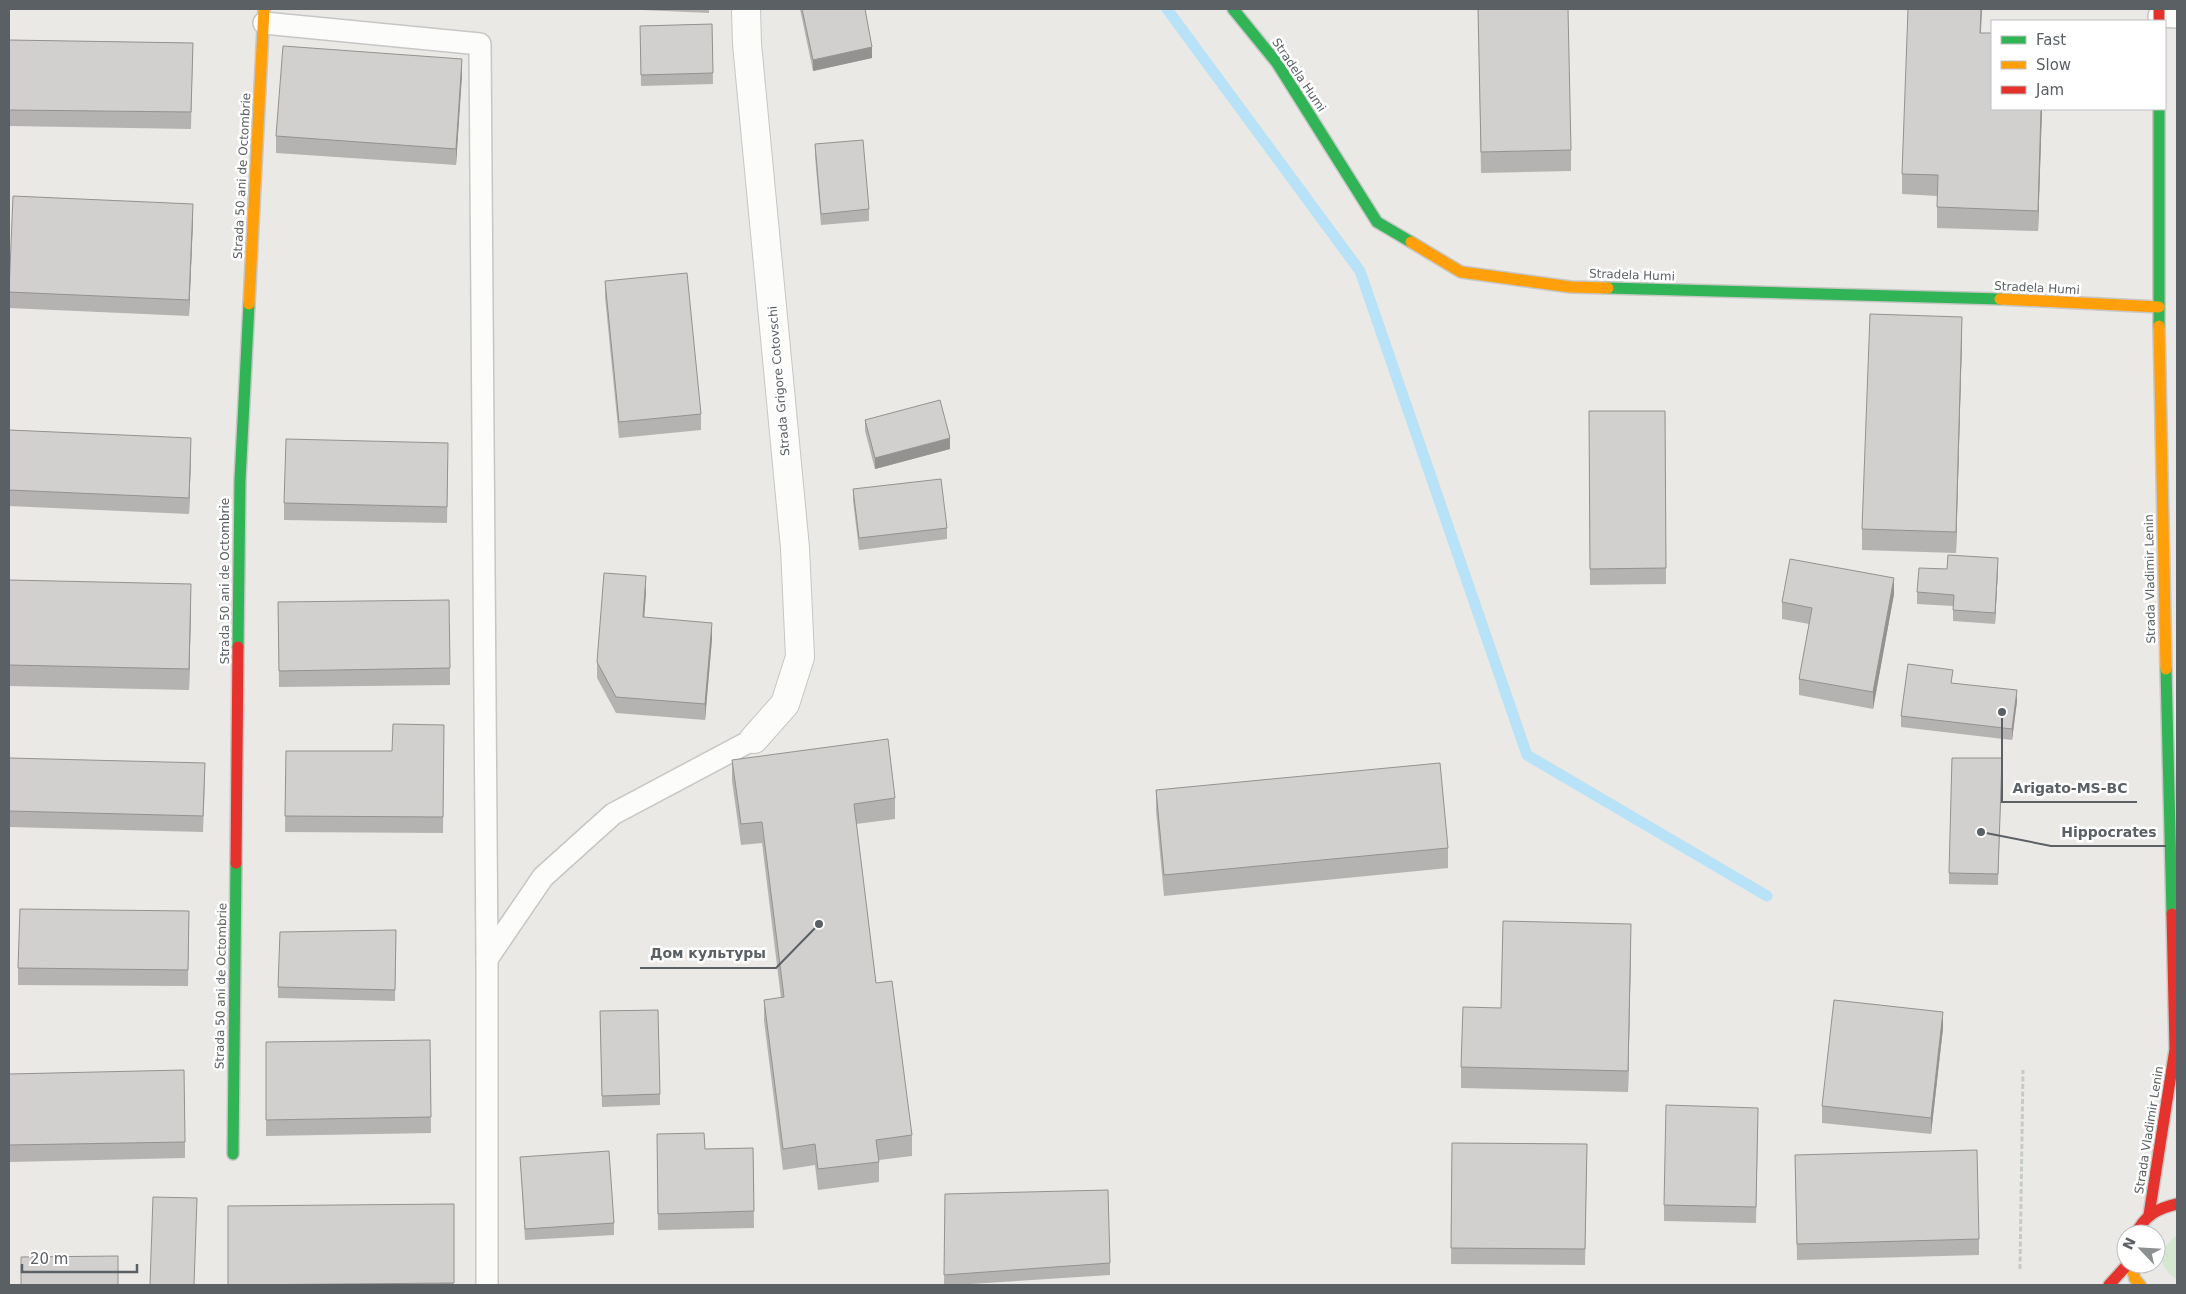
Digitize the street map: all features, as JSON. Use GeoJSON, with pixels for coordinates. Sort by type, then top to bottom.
{"type":"FeatureCollection","features":[{"type":"Feature","properties":{"kind":"street","name":"Strada Grigore Cotovschi"},"geometry":{"type":"LineString","coordinates":[[746,9],[747,44],[795,548],[800,657],[785,704],[754,739]]}},
{"type":"Feature","properties":{"kind":"street","name":"Stradela Humi"},"geometry":{"type":"LineString","coordinates":[[1233,9],[1277,63],[1377,222],[1461,272],[1571,287],[1938,297],[2159,307]]}},
{"type":"Feature","properties":{"kind":"street","name":"Strada 50 ani de Octombrie"},"geometry":{"type":"LineString","coordinates":[[233,1154],[240,480],[264,16]]}},
{"type":"Feature","properties":{"kind":"street","name":"Strada Vladimir Lenin"},"geometry":{"type":"LineString","coordinates":[[2150,1215],[2177,1052],[2159,307],[2159,110]]}},
{"type":"Feature","properties":{"kind":"street","name":"Strada Vladimir Lenin"},"geometry":{"type":"LineString","coordinates":[[2143,1224],[2150,1215],[2165,1206],[2177,1204]]}},
{"type":"Feature","properties":{"kind":"street"},"geometry":{"type":"LineString","coordinates":[[2109,1285],[2120,1274]]}},
{"type":"Feature","properties":{"kind":"street"},"geometry":{"type":"LineString","coordinates":[[2133,1274],[2140,1285]]}},
{"type":"Feature","properties":{"kind":"lane"},"geometry":{"type":"LineString","coordinates":[[264,16],[480,44],[487,959],[487,1285]]}},
{"type":"Feature","properties":{"kind":"lane"},"geometry":{"type":"LineString","coordinates":[[487,959],[543,877],[613,814],[754,739]]}},
{"type":"Feature","properties":{"kind":"path"},"geometry":{"type":"LineString","coordinates":[[2020,1269],[2023,1070]]}},
{"type":"Feature","properties":{"kind":"green space"},"geometry":{"type":"Polygon","coordinates":[[[2177,1235],[2177,1280],[2166,1269],[2166,1246],[2177,1235]]]}},
{"type":"Feature","properties":{"kind":"building"},"geometry":{"type":"Polygon","coordinates":[[[802,9],[865,9],[872,47],[813,60],[802,9]]]}},
{"type":"Feature","properties":{"kind":"building"},"geometry":{"type":"Polygon","coordinates":[[[1478,9],[1568,9],[1571,150],[1481,152],[1478,9]]]}},
{"type":"Feature","properties":{"kind":"building"},"geometry":{"type":"Polygon","coordinates":[[[1908,9],[1981,9],[1980,33],[1991,33],[1991,110],[2041,110],[2038,211],[1937,207],[1938,175],[1902,174],[1908,9]]]}},
{"type":"Feature","properties":{"kind":"building"},"geometry":{"type":"Polygon","coordinates":[[[712,24],[713,73],[641,75],[640,26],[712,24]]]}},
{"type":"Feature","properties":{"kind":"building"},"geometry":{"type":"Polygon","coordinates":[[[9,40],[193,43],[191,112],[9,110],[9,40]]]}},
{"type":"Feature","properties":{"kind":"building"},"geometry":{"type":"Polygon","coordinates":[[[283,46],[462,59],[456,149],[276,136],[283,46]]]}},
{"type":"Feature","properties":{"kind":"building"},"geometry":{"type":"Polygon","coordinates":[[[863,140],[869,209],[821,214],[815,144],[863,140]]]}},
{"type":"Feature","properties":{"kind":"building"},"geometry":{"type":"Polygon","coordinates":[[[13,196],[193,204],[189,300],[9,292],[13,196]]]}},
{"type":"Feature","properties":{"kind":"building"},"geometry":{"type":"Polygon","coordinates":[[[687,273],[701,414],[619,422],[605,281],[687,273]]]}},
{"type":"Feature","properties":{"kind":"building"},"geometry":{"type":"Polygon","coordinates":[[[1870,314],[1962,317],[1956,532],[1862,529],[1870,314]]]}},
{"type":"Feature","properties":{"kind":"building"},"geometry":{"type":"Polygon","coordinates":[[[940,400],[950,438],[875,458],[865,420],[940,400]]]}},
{"type":"Feature","properties":{"kind":"building"},"geometry":{"type":"Polygon","coordinates":[[[1589,411],[1665,411],[1666,568],[1590,569],[1589,411]]]}},
{"type":"Feature","properties":{"kind":"building"},"geometry":{"type":"Polygon","coordinates":[[[9,430],[191,438],[189,498],[9,490],[9,430]]]}},
{"type":"Feature","properties":{"kind":"building"},"geometry":{"type":"Polygon","coordinates":[[[286,439],[448,443],[447,507],[284,503],[286,439]]]}},
{"type":"Feature","properties":{"kind":"building"},"geometry":{"type":"Polygon","coordinates":[[[941,479],[947,528],[859,538],[853,489],[941,479]]]}},
{"type":"Feature","properties":{"kind":"building"},"geometry":{"type":"Polygon","coordinates":[[[1948,555],[1998,558],[1995,613],[1953,610],[1954,595],[1917,592],[1919,568],[1947,569],[1948,555]]]}},
{"type":"Feature","properties":{"kind":"building"},"geometry":{"type":"Polygon","coordinates":[[[1790,559],[1894,578],[1873,692],[1799,679],[1812,608],[1782,602],[1790,559]]]}},
{"type":"Feature","properties":{"kind":"building"},"geometry":{"type":"Polygon","coordinates":[[[604,573],[646,576],[643,617],[712,623],[705,704],[616,697],[597,662],[604,573]]]}},
{"type":"Feature","properties":{"kind":"building"},"geometry":{"type":"Polygon","coordinates":[[[9,580],[191,584],[189,669],[9,665],[9,580]]]}},
{"type":"Feature","properties":{"kind":"building"},"geometry":{"type":"Polygon","coordinates":[[[449,600],[450,668],[279,671],[278,602],[449,600]]]}},
{"type":"Feature","properties":{"kind":"building"},"geometry":{"type":"Polygon","coordinates":[[[1908,664],[1953,670],[1951,683],[2017,690],[2012,729],[1901,716],[1908,664]]]}},
{"type":"Feature","properties":{"kind":"building"},"geometry":{"type":"Polygon","coordinates":[[[393,724],[444,725],[443,817],[285,816],[286,751],[392,751],[393,724]]]}},
{"type":"Feature","properties":{"kind":"building"},"geometry":{"type":"Polygon","coordinates":[[[888,739],[895,798],[854,804],[876,983],[892,981],[912,1135],[876,1140],[879,1162],[818,1169],[815,1144],[783,1149],[764,1000],[784,997],[762,822],[741,824],[732,760],[888,739]]]}},
{"type":"Feature","properties":{"kind":"building"},"geometry":{"type":"Polygon","coordinates":[[[9,758],[205,763],[203,816],[9,811],[9,758]]]}},
{"type":"Feature","properties":{"kind":"building"},"geometry":{"type":"Polygon","coordinates":[[[1952,758],[2002,758],[1998,874],[1949,873],[1952,758]]]}},
{"type":"Feature","properties":{"kind":"building"},"geometry":{"type":"Polygon","coordinates":[[[1440,763],[1448,848],[1164,875],[1156,790],[1440,763]]]}},
{"type":"Feature","properties":{"kind":"building"},"geometry":{"type":"Polygon","coordinates":[[[20,909],[189,911],[188,970],[18,968],[20,909]]]}},
{"type":"Feature","properties":{"kind":"building"},"geometry":{"type":"Polygon","coordinates":[[[1503,921],[1631,924],[1628,1071],[1461,1067],[1463,1007],[1501,1008],[1503,921]]]}},
{"type":"Feature","properties":{"kind":"building"},"geometry":{"type":"Polygon","coordinates":[[[396,930],[395,990],[278,987],[280,932],[396,930]]]}},
{"type":"Feature","properties":{"kind":"building"},"geometry":{"type":"Polygon","coordinates":[[[1834,1000],[1943,1012],[1931,1118],[1822,1106],[1834,1000]]]}},
{"type":"Feature","properties":{"kind":"building"},"geometry":{"type":"Polygon","coordinates":[[[658,1010],[660,1094],[602,1096],[600,1011],[658,1010]]]}},
{"type":"Feature","properties":{"kind":"building"},"geometry":{"type":"Polygon","coordinates":[[[430,1040],[431,1117],[266,1120],[266,1042],[430,1040]]]}},
{"type":"Feature","properties":{"kind":"building"},"geometry":{"type":"Polygon","coordinates":[[[184,1070],[185,1142],[9,1145],[9,1074],[184,1070]]]}},
{"type":"Feature","properties":{"kind":"building"},"geometry":{"type":"Polygon","coordinates":[[[1666,1105],[1758,1108],[1756,1207],[1664,1205],[1666,1105]]]}},
{"type":"Feature","properties":{"kind":"building"},"geometry":{"type":"Polygon","coordinates":[[[704,1133],[705,1149],[753,1148],[754,1211],[658,1214],[657,1134],[704,1133]]]}},
{"type":"Feature","properties":{"kind":"building"},"geometry":{"type":"Polygon","coordinates":[[[1452,1143],[1587,1144],[1585,1249],[1451,1248],[1452,1143]]]}},
{"type":"Feature","properties":{"kind":"building"},"geometry":{"type":"Polygon","coordinates":[[[1977,1150],[1979,1239],[1797,1244],[1795,1155],[1977,1150]]]}},
{"type":"Feature","properties":{"kind":"building"},"geometry":{"type":"Polygon","coordinates":[[[609,1151],[614,1223],[525,1229],[520,1157],[609,1151]]]}},
{"type":"Feature","properties":{"kind":"building"},"geometry":{"type":"Polygon","coordinates":[[[1108,1190],[1110,1263],[944,1275],[945,1194],[1108,1190]]]}},
{"type":"Feature","properties":{"kind":"building"},"geometry":{"type":"Polygon","coordinates":[[[153,1197],[197,1198],[194,1285],[150,1285],[153,1197]]]}},
{"type":"Feature","properties":{"kind":"building"},"geometry":{"type":"Polygon","coordinates":[[[454,1204],[454,1283],[228,1285],[228,1206],[454,1204]]]}},
{"type":"Feature","properties":{"kind":"building"},"geometry":{"type":"Polygon","coordinates":[[[118,1256],[118,1285],[21,1285],[21,1257],[118,1256]]]}},
{"type":"Feature","properties":{"kind":"waterway"},"geometry":{"type":"LineString","coordinates":[[1167,9],[1360,271],[1527,755],[1767,896]]}},
{"type":"Feature","properties":{"kind":"traffic: fast"},"geometry":{"type":"LineString","coordinates":[[1233,9],[1277,63],[1377,222],[1411,242]]}},
{"type":"Feature","properties":{"kind":"traffic: fast"},"geometry":{"type":"LineString","coordinates":[[2159,110],[2159,326]]}},
{"type":"Feature","properties":{"kind":"traffic: fast"},"geometry":{"type":"LineString","coordinates":[[1608,288],[2000,299]]}},
{"type":"Feature","properties":{"kind":"traffic: fast"},"geometry":{"type":"LineString","coordinates":[[238,647],[240,480],[249,304]]}},
{"type":"Feature","properties":{"kind":"traffic: fast"},"geometry":{"type":"LineString","coordinates":[[2166,669],[2172,914]]}},
{"type":"Feature","properties":{"kind":"traffic: fast"},"geometry":{"type":"LineString","coordinates":[[233,1154],[236,863]]}},
{"type":"Feature","properties":{"kind":"traffic: slow"},"geometry":{"type":"LineString","coordinates":[[249,304],[264,9]]}},
{"type":"Feature","properties":{"kind":"traffic: slow"},"geometry":{"type":"LineString","coordinates":[[1411,242],[1461,272],[1571,287],[1608,288]]}},
{"type":"Feature","properties":{"kind":"traffic: slow"},"geometry":{"type":"LineString","coordinates":[[2000,299],[2159,307]]}},
{"type":"Feature","properties":{"kind":"traffic: slow"},"geometry":{"type":"LineString","coordinates":[[2159,326],[2166,669]]}},
{"type":"Feature","properties":{"kind":"traffic: slow"},"geometry":{"type":"LineString","coordinates":[[2134,1274],[2140,1285]]}},
{"type":"Feature","properties":{"kind":"traffic: jam"},"geometry":{"type":"LineString","coordinates":[[2159,9],[2159,20]]}},
{"type":"Feature","properties":{"kind":"traffic: jam"},"geometry":{"type":"LineString","coordinates":[[236,863],[238,647]]}},
{"type":"Feature","properties":{"kind":"traffic: jam"},"geometry":{"type":"LineString","coordinates":[[2149,1215],[2175,1049],[2172,914]]}},
{"type":"Feature","properties":{"kind":"traffic: jam"},"geometry":{"type":"LineString","coordinates":[[2142,1224],[2152,1214],[2177,1204]]}},
{"type":"Feature","properties":{"kind":"traffic: jam"},"geometry":{"type":"LineString","coordinates":[[2109,1285],[2119,1274]]}},
{"type":"Feature","properties":{"kind":"place","name":"Arigato-MS-BC"},"geometry":{"type":"Point","coordinates":[2002,712]}},
{"type":"Feature","properties":{"kind":"place","name":"Hippocrates"},"geometry":{"type":"Point","coordinates":[1981,832]}},
{"type":"Feature","properties":{"kind":"place","name":"Дом культуры"},"geometry":{"type":"Point","coordinates":[819,924]}}]}
